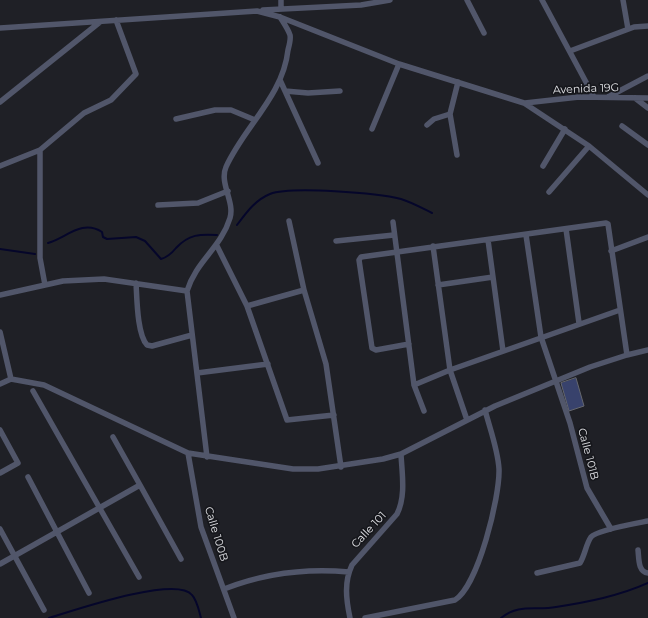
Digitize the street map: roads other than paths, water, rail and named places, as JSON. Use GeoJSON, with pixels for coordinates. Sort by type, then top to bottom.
{"type":"FeatureCollection","features":[{"type":"Feature","properties":{"kind":"street"},"geometry":{"type":"LineString","coordinates":[[281,0],[281,9]]}},
{"type":"Feature","properties":{"kind":"street"},"geometry":{"type":"LineString","coordinates":[[0,28],[360,5],[390,0]]}},
{"type":"Feature","properties":{"kind":"street"},"geometry":{"type":"LineString","coordinates":[[467,0],[484,33]]}},
{"type":"Feature","properties":{"kind":"street"},"geometry":{"type":"LineString","coordinates":[[542,0],[594,97]]}},
{"type":"Feature","properties":{"kind":"street"},"geometry":{"type":"LineString","coordinates":[[624,0],[628,30]]}},
{"type":"Feature","properties":{"kind":"street"},"geometry":{"type":"LineString","coordinates":[[257,11],[280,17],[399,64],[524,103],[589,146],[648,195]]}},
{"type":"Feature","properties":{"kind":"street"},"geometry":{"type":"LineString","coordinates":[[207,457],[187,291],[196,269],[217,246],[230,218],[231,210],[225,179],[226,168],[255,120],[274,93],[287,64],[290,36],[280,17]]}},
{"type":"Feature","properties":{"kind":"street"},"geometry":{"type":"LineString","coordinates":[[0,166],[40,150],[84,114],[111,100],[136,74],[116,20]]}},
{"type":"Feature","properties":{"kind":"street"},"geometry":{"type":"LineString","coordinates":[[0,102],[100,21]]}},
{"type":"Feature","properties":{"kind":"street"},"geometry":{"type":"LineString","coordinates":[[570,51],[628,30],[648,26]]}},
{"type":"Feature","properties":{"kind":"street"},"geometry":{"type":"LineString","coordinates":[[372,129],[399,64]]}},
{"type":"Feature","properties":{"kind":"street"},"geometry":{"type":"LineString","coordinates":[[607,98],[648,76]]}},
{"type":"Feature","properties":{"kind":"street"},"geometry":{"type":"LineString","coordinates":[[280,80],[318,163]]}},
{"type":"Feature","properties":{"kind":"street"},"geometry":{"type":"LineString","coordinates":[[457,155],[450,114],[458,82]]}},
{"type":"Feature","properties":{"kind":"street"},"geometry":{"type":"LineString","coordinates":[[285,90],[308,93],[340,91]]}},
{"type":"Feature","properties":{"kind":"street","name":"Avenida 19G"},"geometry":{"type":"LineString","coordinates":[[524,103],[579,97],[648,98]]}},
{"type":"Feature","properties":{"kind":"street"},"geometry":{"type":"LineString","coordinates":[[635,98],[648,108]]}},
{"type":"Feature","properties":{"kind":"street"},"geometry":{"type":"LineString","coordinates":[[176,119],[215,110],[231,110],[255,120]]}},
{"type":"Feature","properties":{"kind":"street"},"geometry":{"type":"LineString","coordinates":[[427,125],[434,119],[450,114]]}},
{"type":"Feature","properties":{"kind":"street"},"geometry":{"type":"LineString","coordinates":[[622,126],[648,145]]}},
{"type":"Feature","properties":{"kind":"street"},"geometry":{"type":"LineString","coordinates":[[543,166],[565,129]]}},
{"type":"Feature","properties":{"kind":"street"},"geometry":{"type":"LineString","coordinates":[[549,192],[589,146]]}},
{"type":"Feature","properties":{"kind":"street"},"geometry":{"type":"LineString","coordinates":[[40,150],[40,258],[45,285]]}},
{"type":"Feature","properties":{"kind":"street"},"geometry":{"type":"LineString","coordinates":[[158,205],[198,203],[228,191]]}},
{"type":"Feature","properties":{"kind":"street"},"geometry":{"type":"LineString","coordinates":[[289,221],[304,290],[326,364],[341,466]]}},
{"type":"Feature","properties":{"kind":"street"},"geometry":{"type":"LineString","coordinates":[[393,222],[414,384],[424,411]]}},
{"type":"Feature","properties":{"kind":"street"},"geometry":{"type":"LineString","coordinates":[[409,344],[376,350],[372,348],[359,260],[361,257],[433,246],[607,224],[627,354]]}},
{"type":"Feature","properties":{"kind":"street"},"geometry":{"type":"LineString","coordinates":[[566,229],[579,323]]}},
{"type":"Feature","properties":{"kind":"street"},"geometry":{"type":"LineString","coordinates":[[336,241],[394,235]]}},
{"type":"Feature","properties":{"kind":"street","name":"Calle 101B"},"geometry":{"type":"LineString","coordinates":[[526,235],[540,337],[570,423],[587,488],[611,529]]}},
{"type":"Feature","properties":{"kind":"street"},"geometry":{"type":"LineString","coordinates":[[611,251],[648,237]]}},
{"type":"Feature","properties":{"kind":"street"},"geometry":{"type":"LineString","coordinates":[[488,240],[504,350]]}},
{"type":"Feature","properties":{"kind":"street"},"geometry":{"type":"LineString","coordinates":[[217,246],[246,306],[287,420],[334,415]]}},
{"type":"Feature","properties":{"kind":"street"},"geometry":{"type":"LineString","coordinates":[[433,246],[450,370],[466,420]]}},
{"type":"Feature","properties":{"kind":"street"},"geometry":{"type":"LineString","coordinates":[[438,285],[493,277]]}},
{"type":"Feature","properties":{"kind":"street"},"geometry":{"type":"LineString","coordinates":[[0,295],[63,281],[104,279],[187,291]]}},
{"type":"Feature","properties":{"kind":"street"},"geometry":{"type":"LineString","coordinates":[[136,283],[139,318],[144,340],[147,345],[152,346],[192,335]]}},
{"type":"Feature","properties":{"kind":"street"},"geometry":{"type":"LineString","coordinates":[[246,306],[304,290]]}},
{"type":"Feature","properties":{"kind":"street"},"geometry":{"type":"LineString","coordinates":[[414,384],[540,337],[620,310]]}},
{"type":"Feature","properties":{"kind":"street"},"geometry":{"type":"LineString","coordinates":[[0,332],[11,379]]}},
{"type":"Feature","properties":{"kind":"street"},"geometry":{"type":"LineString","coordinates":[[0,384],[11,379],[44,385],[188,453],[293,470],[341,466],[401,454],[485,410],[627,354],[648,350]]}},
{"type":"Feature","properties":{"kind":"street"},"geometry":{"type":"LineString","coordinates":[[197,373],[268,364]]}},
{"type":"Feature","properties":{"kind":"street"},"geometry":{"type":"LineString","coordinates":[[33,391],[139,577]]}},
{"type":"Feature","properties":{"kind":"street"},"geometry":{"type":"LineString","coordinates":[[365,618],[455,600],[463,592],[479,560],[487,537],[496,496],[499,469],[485,410]]}},
{"type":"Feature","properties":{"kind":"street"},"geometry":{"type":"LineString","coordinates":[[0,430],[18,463],[0,473]]}},
{"type":"Feature","properties":{"kind":"street"},"geometry":{"type":"LineString","coordinates":[[114,437],[181,559]]}},
{"type":"Feature","properties":{"kind":"street"},"geometry":{"type":"LineString","coordinates":[[0,446],[7,442]]}},
{"type":"Feature","properties":{"kind":"street","name":"Calle 100B"},"geometry":{"type":"LineString","coordinates":[[188,453],[201,527],[234,618]]}},
{"type":"Feature","properties":{"kind":"street","name":"Calle 101"},"geometry":{"type":"LineString","coordinates":[[350,618],[346,591],[349,572],[357,558],[392,520],[400,507],[403,488],[401,454]]}},
{"type":"Feature","properties":{"kind":"street"},"geometry":{"type":"LineString","coordinates":[[28,477],[89,593]]}},
{"type":"Feature","properties":{"kind":"street"},"geometry":{"type":"LineString","coordinates":[[0,564],[56,531],[140,485]]}},
{"type":"Feature","properties":{"kind":"street"},"geometry":{"type":"LineString","coordinates":[[537,573],[579,563],[592,536],[611,529],[648,521]]}},
{"type":"Feature","properties":{"kind":"street"},"geometry":{"type":"LineString","coordinates":[[0,529],[44,610]]}},
{"type":"Feature","properties":{"kind":"street"},"geometry":{"type":"LineString","coordinates":[[638,550],[641,569],[644,573],[648,573]]}},
{"type":"Feature","properties":{"kind":"street"},"geometry":{"type":"LineString","coordinates":[[224,589],[243,581],[275,573],[321,569],[349,572]]}},
{"type":"Feature","properties":{"kind":"waterway"},"geometry":{"type":"LineString","coordinates":[[237,225],[251,207],[270,194],[296,191],[335,191],[390,197],[405,200],[432,213]]}},
{"type":"Feature","properties":{"kind":"waterway"},"geometry":{"type":"LineString","coordinates":[[48,243],[81,228],[88,228],[102,232],[103,237],[107,239],[136,237],[145,241],[161,259],[170,255],[181,243],[190,237],[200,235],[217,235]]}},
{"type":"Feature","properties":{"kind":"waterway"},"geometry":{"type":"LineString","coordinates":[[0,249],[35,254]]}},
{"type":"Feature","properties":{"kind":"waterway"},"geometry":{"type":"LineString","coordinates":[[501,618],[508,613],[521,609],[549,608],[603,598],[626,592],[648,583]]}},
{"type":"Feature","properties":{"kind":"waterway"},"geometry":{"type":"LineString","coordinates":[[49,618],[123,596],[166,589],[182,590],[192,595],[197,603],[201,618]]}}]}
